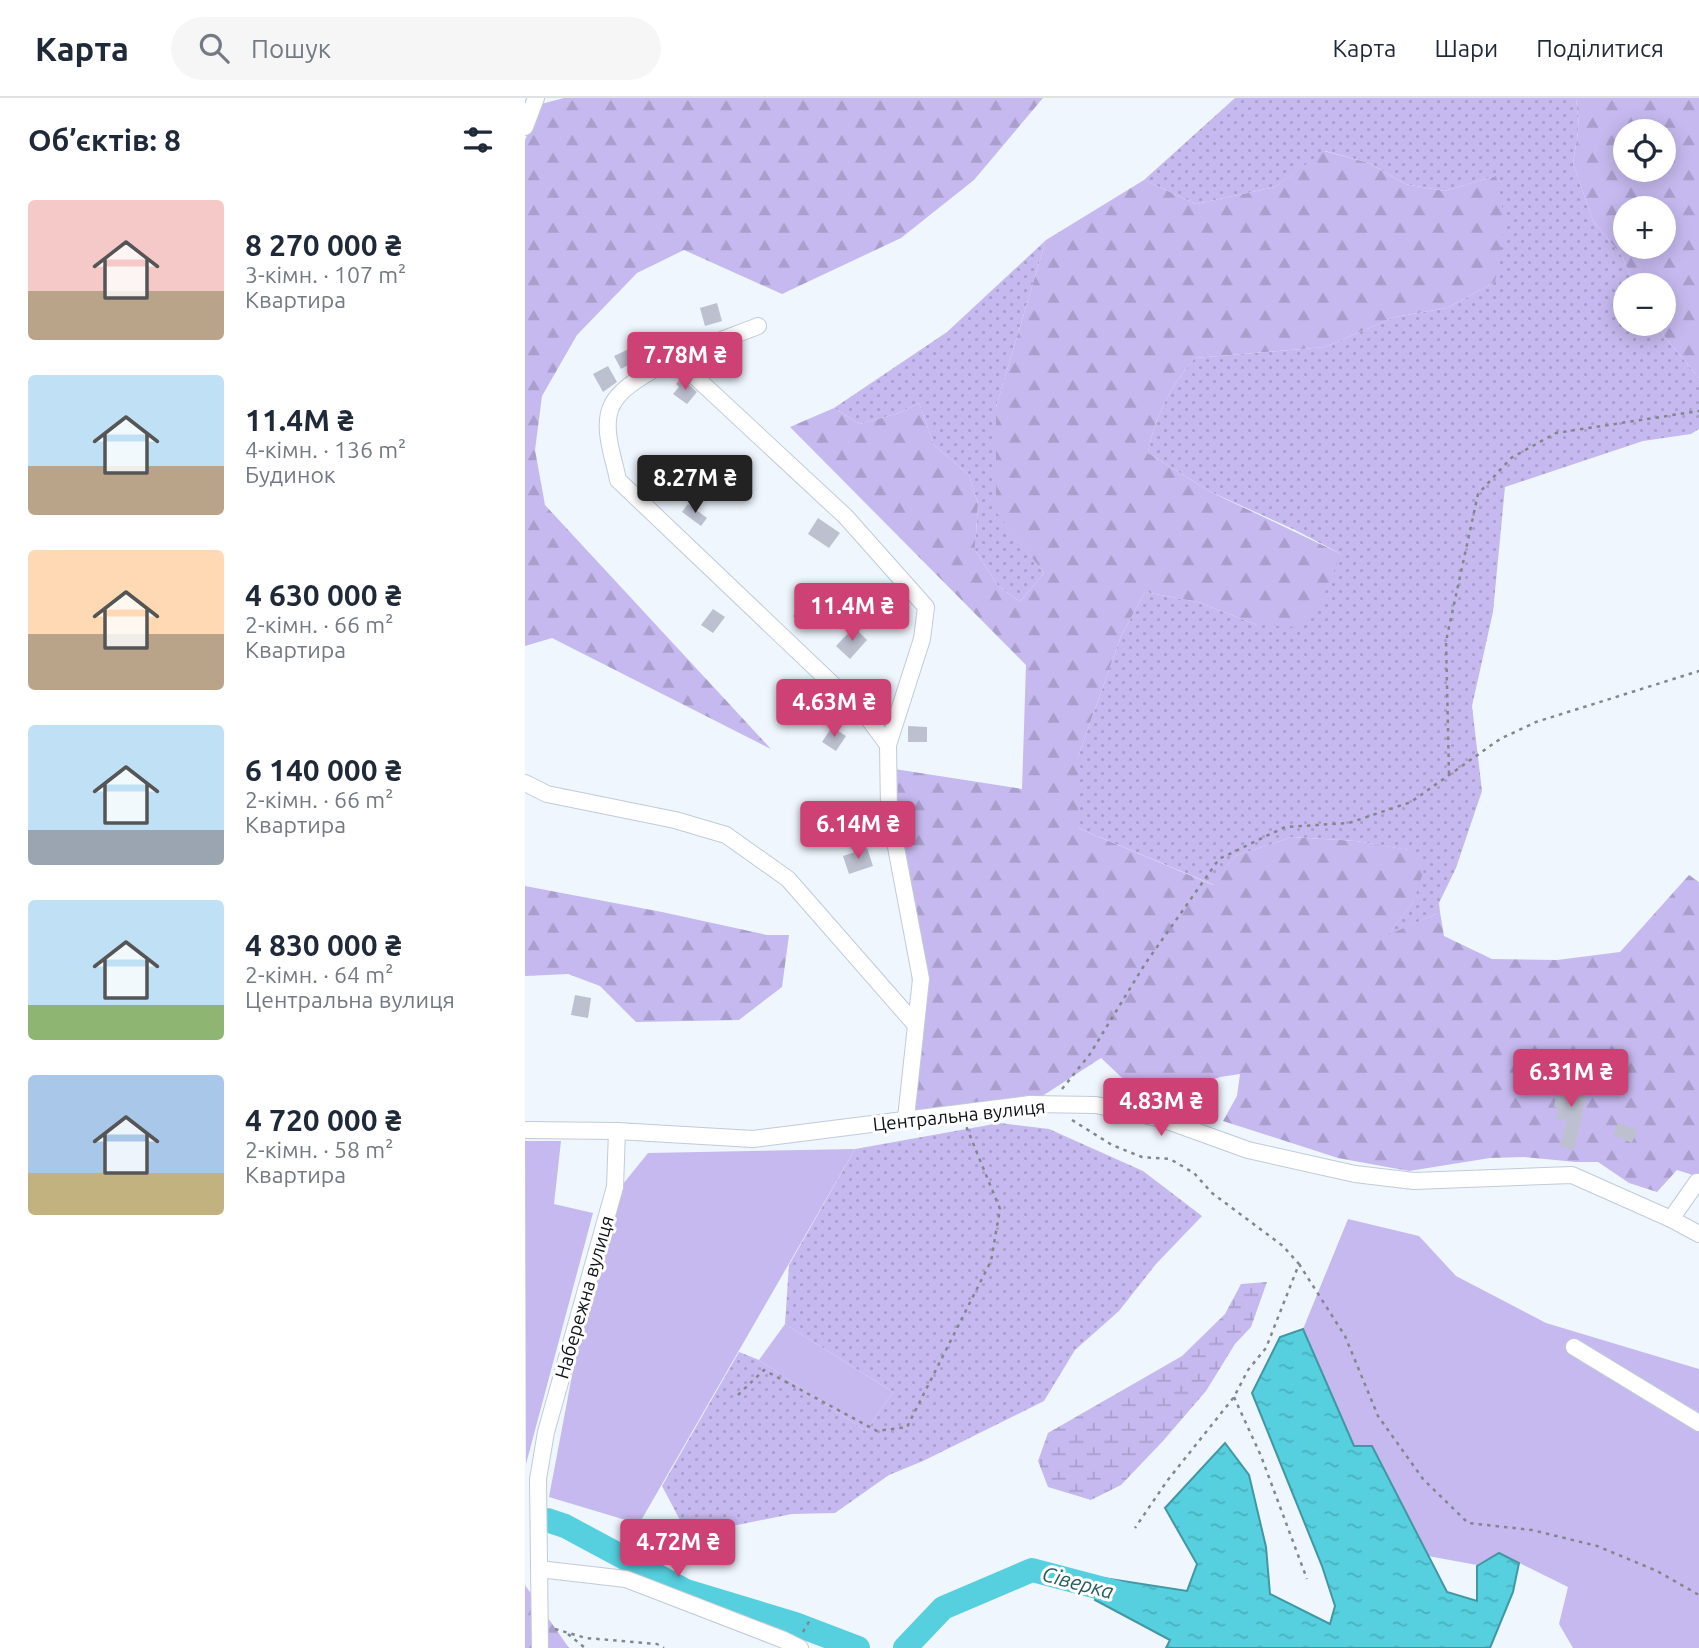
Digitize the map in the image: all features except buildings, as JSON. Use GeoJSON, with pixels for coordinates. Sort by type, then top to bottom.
{"type":"FeatureCollection","features":[{"type":"Feature","properties":{"kind":"street"},"geometry":{"type":"LineString","coordinates":[[525,127],[536,98]]}},
{"type":"Feature","properties":{"kind":"street"},"geometry":{"type":"LineString","coordinates":[[758,326],[664,363],[632,383],[612,405],[607,425],[618,480],[868,718],[888,745]]}},
{"type":"Feature","properties":{"kind":"street"},"geometry":{"type":"LineString","coordinates":[[675,359],[846,517],[926,607],[922,639],[888,745],[889,810],[921,979],[914,1023],[906,1118]]}},
{"type":"Feature","properties":{"kind":"street"},"geometry":{"type":"LineString","coordinates":[[525,783],[547,794],[675,820],[726,835],[788,879],[914,1023]]}},
{"type":"Feature","properties":{"kind":"street","name":"Центральна вулиця"},"geometry":{"type":"LineString","coordinates":[[617,1131],[753,1139],[1030,1104],[1096,1105],[1162,1119],[1248,1150],[1355,1174],[1414,1181],[1572,1175],[1699,1234]]}},
{"type":"Feature","properties":{"kind":"street"},"geometry":{"type":"LineString","coordinates":[[525,1130],[617,1131]]}},
{"type":"Feature","properties":{"kind":"street","name":"Набережна вулиця"},"geometry":{"type":"LineString","coordinates":[[540,1648],[531,1478],[615,1187],[617,1131]]}},
{"type":"Feature","properties":{"kind":"street"},"geometry":{"type":"LineString","coordinates":[[1671,1219],[1699,1182]]}},
{"type":"Feature","properties":{"kind":"street"},"geometry":{"type":"LineString","coordinates":[[1574,1347],[1699,1423]]}},
{"type":"Feature","properties":{"kind":"street"},"geometry":{"type":"LineString","coordinates":[[534,1559],[626,1579],[784,1640],[801,1641]]}},
{"type":"Feature","properties":{"kind":"path"},"geometry":{"type":"LineString","coordinates":[[1449,774],[1446,641],[1478,494],[1511,458],[1556,433],[1699,411]]}},
{"type":"Feature","properties":{"kind":"path"},"geometry":{"type":"LineString","coordinates":[[1048,1105],[1090,1054],[1145,964],[1219,859],[1285,827],[1349,823],[1411,802],[1500,739],[1537,722],[1699,671]]}},
{"type":"Feature","properties":{"kind":"path"},"geometry":{"type":"LineString","coordinates":[[738,1395],[764,1370],[877,1431],[907,1427],[991,1261],[1000,1209],[960,1114]]}},
{"type":"Feature","properties":{"kind":"path"},"geometry":{"type":"LineString","coordinates":[[1068,1118],[1112,1145],[1142,1157],[1170,1159],[1194,1172],[1212,1193],[1283,1246],[1299,1264],[1345,1336],[1378,1416],[1423,1479],[1468,1523],[1532,1530],[1597,1546],[1657,1571],[1699,1595]]}},
{"type":"Feature","properties":{"kind":"path"},"geometry":{"type":"LineString","coordinates":[[1135,1528],[1167,1481],[1234,1397],[1248,1370],[1266,1348],[1299,1264]]}},
{"type":"Feature","properties":{"kind":"path"},"geometry":{"type":"LineString","coordinates":[[1234,1397],[1261,1456],[1307,1579]]}},
{"type":"Feature","properties":{"kind":"path"},"geometry":{"type":"LineString","coordinates":[[801,1641],[810,1620]]}},
{"type":"Feature","properties":{"kind":"path"},"geometry":{"type":"LineString","coordinates":[[540,1624],[586,1638],[657,1644],[664,1648]]}},
{"type":"Feature","properties":{"kind":"path"},"geometry":{"type":"LineString","coordinates":[[566,1632],[585,1648]]}},
{"type":"Feature","properties":{"kind":"green space"},"geometry":{"type":"Polygon","coordinates":[[[564,98],[1043,98],[974,180],[901,238],[782,294],[684,250],[637,273],[577,335],[542,396],[535,450],[545,505],[771,749],[552,638],[525,646],[525,140],[541,104],[564,98]]]}},
{"type":"Feature","properties":{"kind":"green space"},"geometry":{"type":"Polygon","coordinates":[[[1235,98],[1576,98],[1579,126],[1573,163],[1593,221],[1613,245],[1613,259],[1623,259],[1629,273],[1613,273],[1613,336],[1664,336],[1699,378],[1699,429],[1691,434],[1643,441],[1505,487],[1493,612],[1472,706],[1482,791],[1456,868],[1439,903],[1440,912],[1387,936],[1414,901],[1408,850],[1356,841],[1292,837],[1235,856],[1214,885],[1078,828],[1078,757],[1121,636],[1145,592],[1198,602],[1257,625],[1341,554],[1209,491],[1148,453],[1159,414],[1186,369],[1195,358],[1325,347],[1395,317],[1447,308],[1495,282],[1496,176],[1444,191],[1405,184],[1369,163],[1325,151],[1275,187],[1196,204],[1144,180],[1235,98]]]}},
{"type":"Feature","properties":{"kind":"green space"},"geometry":{"type":"Polygon","coordinates":[[[1576,98],[1699,98],[1699,378],[1664,336],[1676,336],[1676,273],[1629,273],[1623,259],[1676,259],[1676,196],[1613,196],[1613,245],[1593,221],[1573,163],[1579,126],[1576,98]]]}},
{"type":"Feature","properties":{"kind":"green space"},"geometry":{"type":"Polygon","coordinates":[[[1324,151],[1369,163],[1405,184],[1444,191],[1496,176],[1505,221],[1495,282],[1447,308],[1395,317],[1325,347],[1195,358],[1186,369],[1159,414],[1148,453],[1209,491],[1341,554],[1319,607],[1298,627],[1257,625],[1198,602],[1145,592],[1121,636],[1078,757],[1078,828],[1213,885],[1235,856],[1292,837],[1356,841],[1409,850],[1425,866],[1414,901],[1388,935],[1440,912],[1444,936],[1492,959],[1557,960],[1620,952],[1689,875],[1699,882],[1699,1177],[1677,1170],[1657,1192],[1629,1183],[1598,1162],[1524,1157],[1490,1158],[1409,1171],[1338,1158],[1223,1121],[1237,1096],[1240,1074],[1220,1077],[1160,1098],[1133,1088],[1101,1058],[1030,1104],[906,1118],[914,1023],[903,805],[889,810],[888,768],[1022,789],[1026,665],[790,427],[834,408],[860,424],[899,413],[919,403],[934,445],[969,475],[978,504],[975,550],[998,586],[1020,602],[1044,573],[996,512],[996,407],[1046,240],[1144,180],[1196,204],[1275,187],[1324,151]]]}},
{"type":"Feature","properties":{"kind":"green space"},"geometry":{"type":"Polygon","coordinates":[[[1046,240],[996,407],[996,511],[1044,573],[1020,602],[998,586],[975,550],[978,504],[969,475],[934,445],[919,403],[899,413],[860,424],[834,408],[947,332],[1046,240]]]}},
{"type":"Feature","properties":{"kind":"green space"},"geometry":{"type":"Polygon","coordinates":[[[525,886],[767,935],[789,935],[782,987],[739,1020],[636,1022],[600,986],[568,974],[525,976],[525,886]]]}},
{"type":"Feature","properties":{"kind":"green space"},"geometry":{"type":"Polygon","coordinates":[[[1000,1123],[1049,1129],[1143,1171],[1202,1216],[1156,1264],[1119,1311],[1075,1350],[1044,1401],[889,1475],[835,1513],[792,1514],[712,1530],[681,1522],[662,1486],[739,1352],[759,1360],[866,1431],[893,1392],[785,1324],[789,1265],[855,1149],[1000,1123]]]}},
{"type":"Feature","properties":{"kind":"green space"},"geometry":{"type":"Polygon","coordinates":[[[525,1141],[561,1141],[554,1204],[593,1213],[526,1464],[525,1141]]]}},
{"type":"Feature","properties":{"kind":"green space"},"geometry":{"type":"Polygon","coordinates":[[[855,1149],[639,1524],[549,1497],[581,1328],[623,1184],[648,1153],[855,1149]]]}},
{"type":"Feature","properties":{"kind":"green space"},"geometry":{"type":"Polygon","coordinates":[[[1348,1219],[1419,1236],[1456,1276],[1546,1323],[1699,1369],[1699,1648],[1573,1648],[1559,1624],[1568,1587],[1499,1553],[1477,1565],[1428,1556],[1372,1447],[1354,1447],[1303,1329],[1348,1219]]]}},
{"type":"Feature","properties":{"kind":"green space"},"geometry":{"type":"Polygon","coordinates":[[[1267,1282],[1251,1327],[1235,1344],[1206,1391],[1121,1485],[1091,1500],[1048,1487],[1038,1461],[1048,1433],[1182,1356],[1225,1314],[1241,1284],[1267,1282]]]}},
{"type":"Feature","properties":{"kind":"green space"},"geometry":{"type":"Polygon","coordinates":[[[785,1324],[893,1392],[866,1431],[759,1360],[785,1324]]]}},
{"type":"Feature","properties":{"kind":"green space"},"geometry":{"type":"Polygon","coordinates":[[[525,1585],[569,1648],[525,1648],[525,1585]]]}},
{"type":"Feature","properties":{"kind":"water"},"geometry":{"type":"Polygon","coordinates":[[[1303,1329],[1354,1446],[1372,1446],[1447,1592],[1477,1601],[1477,1566],[1499,1553],[1519,1563],[1513,1592],[1490,1648],[1166,1648],[1170,1640],[1095,1600],[1104,1578],[1187,1591],[1197,1564],[1165,1508],[1225,1443],[1249,1475],[1266,1547],[1270,1594],[1330,1624],[1335,1606],[1322,1566],[1252,1393],[1280,1337],[1303,1329]]]}},
{"type":"Feature","properties":{"kind":"waterway","name":"Сіверка"},"geometry":{"type":"LineString","coordinates":[[547,1520],[565,1526],[686,1591],[795,1624],[858,1648]]}},
{"type":"Feature","properties":{"kind":"waterway","name":"Сіверка"},"geometry":{"type":"LineString","coordinates":[[905,1648],[943,1608],[1032,1570],[1131,1596]]}}]}
